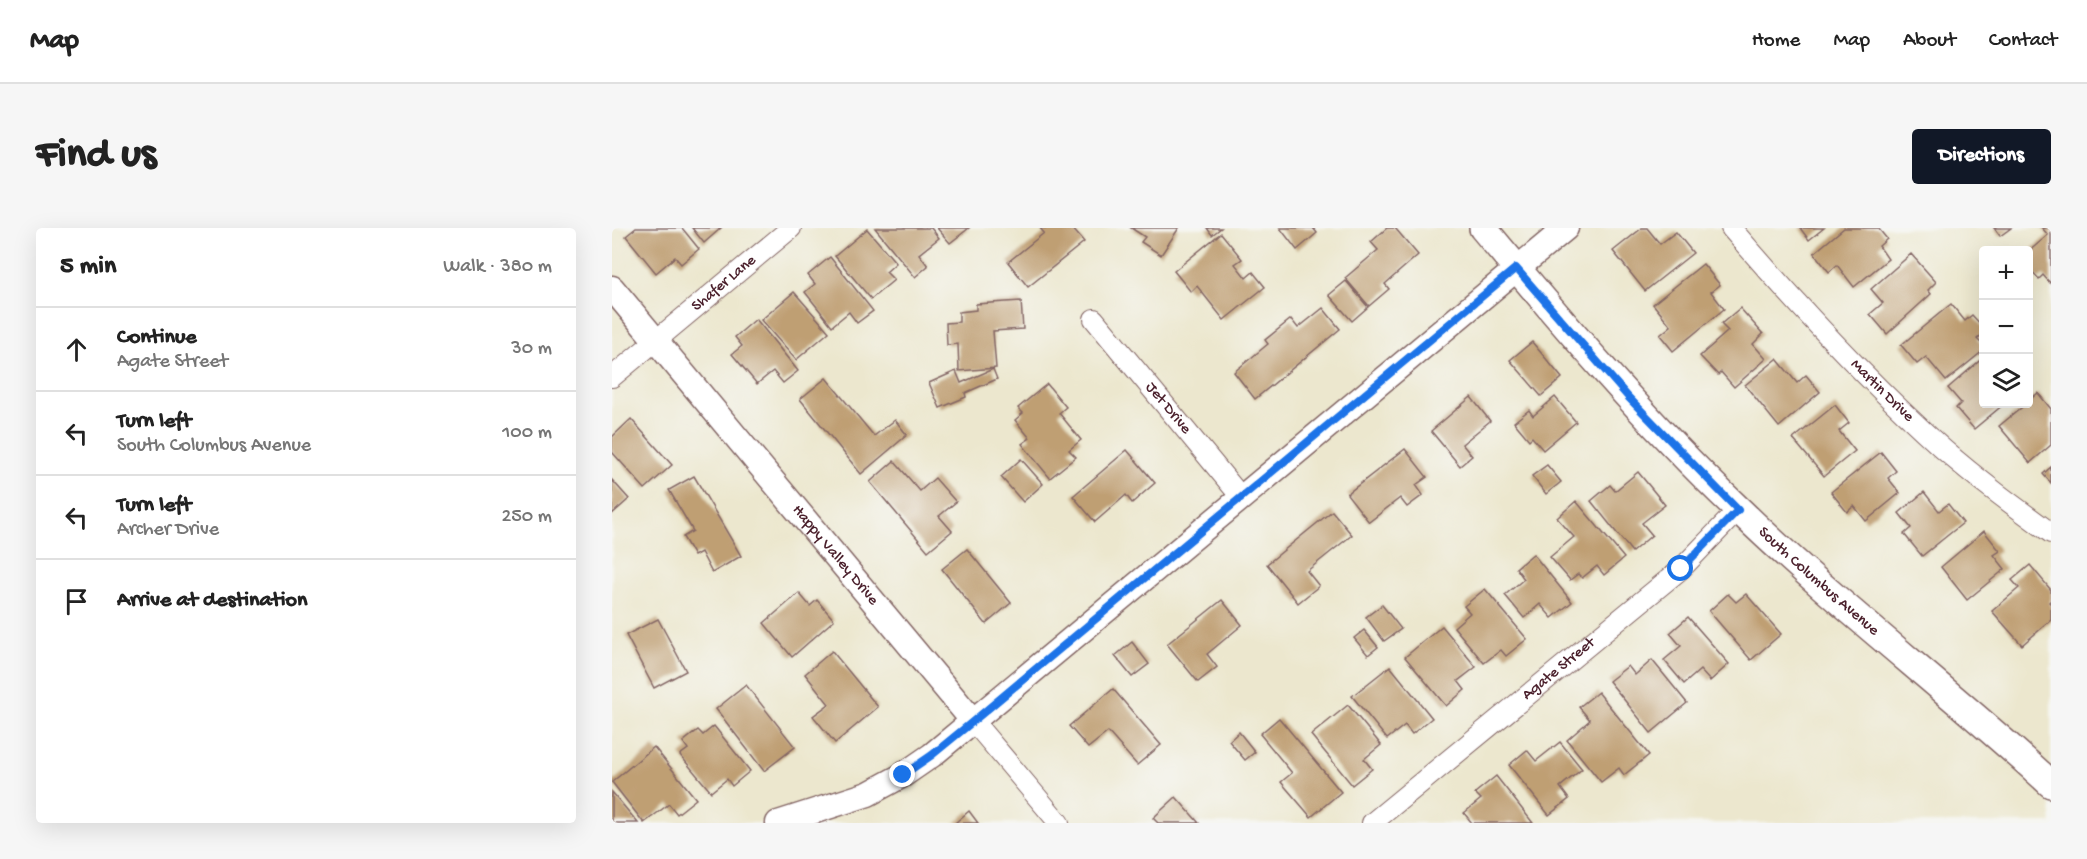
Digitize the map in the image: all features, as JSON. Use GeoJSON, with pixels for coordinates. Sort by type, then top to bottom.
{"type":"FeatureCollection","features":[{"type":"Feature","properties":{"kind":"main road","name":"South Columbus Avenue"},"geometry":{"type":"LineString","coordinates":[[1482,228],[1629,398],[1738,510],[1799,567],[1988,727],[2051,784]]}},
{"type":"Feature","properties":{"kind":"street","name":"Shafer Lane"},"geometry":{"type":"LineString","coordinates":[[612,377],[791,228]]}},
{"type":"Feature","properties":{"kind":"street"},"geometry":{"type":"LineString","coordinates":[[778,823],[868,794],[912,769],[974,721],[1566,228]]}},
{"type":"Feature","properties":{"kind":"street","name":"Martin Drive"},"geometry":{"type":"LineString","coordinates":[[1731,228],[1790,296],[1943,449],[2051,533]]}},
{"type":"Feature","properties":{"kind":"street","name":"Happy Valley Drive"},"geometry":{"type":"LineString","coordinates":[[612,288],[1059,823]]}},
{"type":"Feature","properties":{"kind":"street","name":"Jet Drive"},"geometry":{"type":"LineString","coordinates":[[1094,319],[1241,497]]}},
{"type":"Feature","properties":{"kind":"street","name":"Agate Street"},"geometry":{"type":"LineString","coordinates":[[1372,823],[1681,569],[1738,510]]}},
{"type":"Feature","properties":{"kind":"building"},"geometry":{"type":"Polygon","coordinates":[[[636,228],[682,228],[699,249],[681,264],[675,257],[656,273],[626,236],[636,228]]]}},
{"type":"Feature","properties":{"kind":"building"},"geometry":{"type":"Polygon","coordinates":[[[692,228],[721,228],[704,243],[692,228]]]}},
{"type":"Feature","properties":{"kind":"building"},"geometry":{"type":"Polygon","coordinates":[[[875,228],[931,228],[939,238],[919,254],[928,266],[915,277],[875,228]]]}},
{"type":"Feature","properties":{"kind":"building"},"geometry":{"type":"Polygon","coordinates":[[[937,228],[969,228],[950,243],[937,228]]]}},
{"type":"Feature","properties":{"kind":"building"},"geometry":{"type":"Polygon","coordinates":[[[1040,228],[1072,228],[1084,242],[1028,287],[1008,262],[1044,233],[1040,228]]]}},
{"type":"Feature","properties":{"kind":"building"},"geometry":{"type":"Polygon","coordinates":[[[1131,228],[1179,228],[1161,255],[1141,242],[1145,237],[1131,228]]]}},
{"type":"Feature","properties":{"kind":"building"},"geometry":{"type":"Polygon","coordinates":[[[1207,228],[1221,228],[1212,235],[1207,228]]]}},
{"type":"Feature","properties":{"kind":"building"},"geometry":{"type":"Polygon","coordinates":[[[1280,228],[1313,228],[1317,233],[1297,250],[1280,228]]]}},
{"type":"Feature","properties":{"kind":"building"},"geometry":{"type":"Polygon","coordinates":[[[1387,228],[1395,228],[1418,255],[1385,284],[1389,289],[1369,306],[1345,278],[1378,250],[1371,242],[1387,228]]]}},
{"type":"Feature","properties":{"kind":"building"},"geometry":{"type":"Polygon","coordinates":[[[1642,228],[1647,228],[1660,244],[1676,232],[1693,253],[1645,291],[1613,251],[1642,228]]]}},
{"type":"Feature","properties":{"kind":"building"},"geometry":{"type":"Polygon","coordinates":[[[1800,228],[1824,228],[1809,240],[1800,228]]]}},
{"type":"Feature","properties":{"kind":"building"},"geometry":{"type":"Polygon","coordinates":[[[1844,228],[1878,228],[1887,239],[1879,246],[1888,259],[1854,287],[1837,265],[1829,272],[1814,253],[1844,228]]]}},
{"type":"Feature","properties":{"kind":"building"},"geometry":{"type":"Polygon","coordinates":[[[1994,228],[2011,228],[2000,236],[1994,228]]]}},
{"type":"Feature","properties":{"kind":"building"},"geometry":{"type":"Polygon","coordinates":[[[2042,228],[2051,228],[2051,284],[2043,275],[2039,279],[2033,272],[2033,248],[2048,235],[2042,228]]]}},
{"type":"Feature","properties":{"kind":"building"},"geometry":{"type":"Polygon","coordinates":[[[867,229],[896,263],[886,272],[894,280],[871,299],[835,256],[867,229]]]}},
{"type":"Feature","properties":{"kind":"building"},"geometry":{"type":"Polygon","coordinates":[[[1221,233],[1242,259],[1235,264],[1246,278],[1253,272],[1265,287],[1224,320],[1197,286],[1191,292],[1174,271],[1221,233]]]}},
{"type":"Feature","properties":{"kind":"building"},"geometry":{"type":"Polygon","coordinates":[[[1911,254],[1936,282],[1928,290],[1931,294],[1887,334],[1870,314],[1883,303],[1871,289],[1911,254]]]}},
{"type":"Feature","properties":{"kind":"building"},"geometry":{"type":"Polygon","coordinates":[[[830,257],[873,311],[857,323],[849,312],[832,326],[805,292],[815,284],[808,275],[830,257]]]}},
{"type":"Feature","properties":{"kind":"building"},"geometry":{"type":"Polygon","coordinates":[[[1703,264],[1720,285],[1711,292],[1724,309],[1673,351],[1660,335],[1671,326],[1653,304],[1703,264]]]}},
{"type":"Feature","properties":{"kind":"building"},"geometry":{"type":"Polygon","coordinates":[[[1346,281],[1368,307],[1352,321],[1329,295],[1346,281]]]}},
{"type":"Feature","properties":{"kind":"building"},"geometry":{"type":"Polygon","coordinates":[[[794,292],[829,332],[796,360],[761,320],[794,292]]]}},
{"type":"Feature","properties":{"kind":"building"},"geometry":{"type":"Polygon","coordinates":[[[1021,301],[1023,329],[993,331],[996,368],[959,371],[958,344],[947,345],[946,323],[959,322],[959,312],[976,310],[976,304],[1021,301]]]}},
{"type":"Feature","properties":{"kind":"building"},"geometry":{"type":"Polygon","coordinates":[[[1951,304],[1965,321],[1972,315],[1979,323],[1977,339],[1979,354],[1946,381],[1926,357],[1917,364],[1901,345],[1951,304]]]}},
{"type":"Feature","properties":{"kind":"building"},"geometry":{"type":"Polygon","coordinates":[[[1323,308],[1340,329],[1255,399],[1234,372],[1268,344],[1265,340],[1291,319],[1298,328],[1323,308]]]}},
{"type":"Feature","properties":{"kind":"building"},"geometry":{"type":"Polygon","coordinates":[[[1740,308],[1763,334],[1753,344],[1766,359],[1734,387],[1721,372],[1718,375],[1700,356],[1728,331],[1721,324],[1740,308]]]}},
{"type":"Feature","properties":{"kind":"building"},"geometry":{"type":"Polygon","coordinates":[[[756,319],[798,371],[783,383],[773,371],[757,384],[732,354],[742,346],[735,337],[756,319]]]}},
{"type":"Feature","properties":{"kind":"building"},"geometry":{"type":"Polygon","coordinates":[[[1532,342],[1562,378],[1541,396],[1510,360],[1532,342]]]}},
{"type":"Feature","properties":{"kind":"building"},"geometry":{"type":"Polygon","coordinates":[[[1777,359],[1797,383],[1806,375],[1820,392],[1779,427],[1745,385],[1777,359]]]}},
{"type":"Feature","properties":{"kind":"building"},"geometry":{"type":"Polygon","coordinates":[[[1979,361],[1979,408],[1999,408],[1974,429],[1956,408],[1961,403],[1948,388],[1979,361]]]}},
{"type":"Feature","properties":{"kind":"building"},"geometry":{"type":"Polygon","coordinates":[[[993,369],[997,379],[965,393],[966,397],[940,408],[929,383],[956,371],[961,383],[993,369]]]}},
{"type":"Feature","properties":{"kind":"building"},"geometry":{"type":"Polygon","coordinates":[[[826,378],[874,436],[895,420],[907,435],[861,474],[800,399],[826,378]]]}},
{"type":"Feature","properties":{"kind":"building"},"geometry":{"type":"Polygon","coordinates":[[[1047,384],[1066,407],[1059,413],[1081,440],[1069,450],[1076,457],[1050,478],[1022,444],[1030,438],[1015,420],[1023,413],[1018,408],[1047,384]]]}},
{"type":"Feature","properties":{"kind":"building"},"geometry":{"type":"Polygon","coordinates":[[[2038,393],[2051,409],[2051,445],[2030,463],[1999,426],[2021,408],[2033,408],[2033,397],[2038,393]]]}},
{"type":"Feature","properties":{"kind":"building"},"geometry":{"type":"Polygon","coordinates":[[[1471,397],[1490,421],[1462,444],[1472,456],[1460,466],[1431,431],[1471,397]]]}},
{"type":"Feature","properties":{"kind":"building"},"geometry":{"type":"Polygon","coordinates":[[[1555,397],[1576,422],[1543,450],[1532,437],[1529,440],[1514,422],[1529,410],[1533,416],[1555,397]]]}},
{"type":"Feature","properties":{"kind":"building"},"geometry":{"type":"Polygon","coordinates":[[[1835,405],[1849,423],[1839,431],[1855,451],[1824,476],[1793,439],[1835,405]]]}},
{"type":"Feature","properties":{"kind":"building"},"geometry":{"type":"Polygon","coordinates":[[[631,419],[672,465],[645,489],[612,452],[612,437],[631,419]]]}},
{"type":"Feature","properties":{"kind":"building"},"geometry":{"type":"Polygon","coordinates":[[[1405,449],[1427,477],[1416,485],[1423,495],[1407,507],[1400,498],[1369,522],[1347,494],[1405,449]]]}},
{"type":"Feature","properties":{"kind":"building"},"geometry":{"type":"Polygon","coordinates":[[[1127,450],[1155,483],[1132,503],[1126,495],[1095,522],[1073,496],[1127,450]]]}},
{"type":"Feature","properties":{"kind":"building"},"geometry":{"type":"Polygon","coordinates":[[[1881,452],[1896,471],[1888,478],[1900,493],[1866,521],[1854,506],[1847,512],[1831,492],[1881,452]]]}},
{"type":"Feature","properties":{"kind":"building"},"geometry":{"type":"Polygon","coordinates":[[[1021,459],[1043,484],[1023,502],[1001,477],[1021,459]]]}},
{"type":"Feature","properties":{"kind":"building"},"geometry":{"type":"Polygon","coordinates":[[[894,461],[920,491],[935,478],[956,502],[939,516],[952,531],[928,551],[870,482],[894,461]]]}},
{"type":"Feature","properties":{"kind":"building"},"geometry":{"type":"Polygon","coordinates":[[[1547,465],[1561,482],[1546,494],[1532,476],[1547,465]]]}},
{"type":"Feature","properties":{"kind":"building"},"geometry":{"type":"Polygon","coordinates":[[[2051,467],[2051,483],[2043,474],[2051,467]]]}},
{"type":"Feature","properties":{"kind":"building"},"geometry":{"type":"Polygon","coordinates":[[[1638,472],[1665,505],[1642,523],[1652,535],[1632,552],[1591,501],[1610,485],[1615,491],[1638,472]]]}},
{"type":"Feature","properties":{"kind":"building"},"geometry":{"type":"Polygon","coordinates":[[[694,476],[741,556],[712,573],[701,552],[694,556],[683,537],[693,531],[669,490],[694,476]]]}},
{"type":"Feature","properties":{"kind":"building"},"geometry":{"type":"Polygon","coordinates":[[[612,480],[629,499],[612,514],[612,480]]]}},
{"type":"Feature","properties":{"kind":"building"},"geometry":{"type":"Polygon","coordinates":[[[1924,492],[1939,511],[1948,504],[1963,523],[1922,556],[1904,534],[1911,528],[1899,513],[1924,492]]]}},
{"type":"Feature","properties":{"kind":"building"},"geometry":{"type":"Polygon","coordinates":[[[1576,501],[1624,558],[1604,575],[1597,566],[1582,578],[1578,574],[1570,580],[1550,557],[1574,537],[1557,518],[1576,501]]]}},
{"type":"Feature","properties":{"kind":"building"},"geometry":{"type":"Polygon","coordinates":[[[1332,511],[1352,535],[1307,571],[1319,586],[1298,603],[1267,564],[1332,511]]]}},
{"type":"Feature","properties":{"kind":"building"},"geometry":{"type":"Polygon","coordinates":[[[1984,531],[2000,551],[1994,555],[2005,569],[1967,600],[1941,567],[1984,531]]]}},
{"type":"Feature","properties":{"kind":"building"},"geometry":{"type":"Polygon","coordinates":[[[967,549],[1011,603],[986,624],[942,569],[967,549]]]}},
{"type":"Feature","properties":{"kind":"building"},"geometry":{"type":"Polygon","coordinates":[[[1533,554],[1572,602],[1552,618],[1540,604],[1524,618],[1505,595],[1524,579],[1516,568],[1533,554]]]}},
{"type":"Feature","properties":{"kind":"building"},"geometry":{"type":"Polygon","coordinates":[[[2030,565],[2051,590],[2049,602],[2051,620],[2022,645],[1992,611],[2019,588],[2012,580],[2030,565]]]}},
{"type":"Feature","properties":{"kind":"building"},"geometry":{"type":"Polygon","coordinates":[[[1485,589],[1527,639],[1506,656],[1501,650],[1484,663],[1454,627],[1470,613],[1464,606],[1485,589]]]}},
{"type":"Feature","properties":{"kind":"building"},"geometry":{"type":"Polygon","coordinates":[[[799,593],[810,606],[817,600],[834,620],[792,657],[764,623],[799,593]]]}},
{"type":"Feature","properties":{"kind":"building"},"geometry":{"type":"Polygon","coordinates":[[[1728,594],[1736,602],[1746,594],[1781,634],[1751,660],[1709,611],[1728,594]]]}},
{"type":"Feature","properties":{"kind":"building"},"geometry":{"type":"Polygon","coordinates":[[[1222,600],[1242,625],[1207,654],[1217,667],[1198,682],[1167,644],[1222,600]]]}},
{"type":"Feature","properties":{"kind":"building"},"geometry":{"type":"Polygon","coordinates":[[[1382,605],[1401,629],[1384,641],[1366,617],[1382,605]]]}},
{"type":"Feature","properties":{"kind":"building"},"geometry":{"type":"Polygon","coordinates":[[[1688,617],[1729,664],[1710,681],[1700,670],[1684,684],[1664,660],[1681,646],[1670,633],[1688,617]]]}},
{"type":"Feature","properties":{"kind":"building"},"geometry":{"type":"Polygon","coordinates":[[[658,619],[686,671],[654,688],[626,635],[658,619]]]}},
{"type":"Feature","properties":{"kind":"building"},"geometry":{"type":"Polygon","coordinates":[[[1442,626],[1476,667],[1458,681],[1465,690],[1446,706],[1405,657],[1442,626]]]}},
{"type":"Feature","properties":{"kind":"building"},"geometry":{"type":"Polygon","coordinates":[[[1364,630],[1378,647],[1368,655],[1354,638],[1364,630]]]}},
{"type":"Feature","properties":{"kind":"building"},"geometry":{"type":"Polygon","coordinates":[[[1132,642],[1149,664],[1132,677],[1115,656],[1132,642]]]}},
{"type":"Feature","properties":{"kind":"building"},"geometry":{"type":"Polygon","coordinates":[[[832,651],[878,707],[835,743],[813,716],[829,704],[805,674],[832,651]]]}},
{"type":"Feature","properties":{"kind":"building"},"geometry":{"type":"Polygon","coordinates":[[[1652,660],[1687,703],[1651,733],[1609,681],[1628,666],[1635,675],[1652,660]]]}},
{"type":"Feature","properties":{"kind":"building"},"geometry":{"type":"Polygon","coordinates":[[[1390,666],[1432,718],[1412,734],[1405,725],[1387,739],[1352,696],[1390,666]]]}},
{"type":"Feature","properties":{"kind":"building"},"geometry":{"type":"Polygon","coordinates":[[[746,685],[795,747],[764,771],[716,709],[746,685]]]}},
{"type":"Feature","properties":{"kind":"building"},"geometry":{"type":"Polygon","coordinates":[[[1113,689],[1161,745],[1137,765],[1108,732],[1088,748],[1069,726],[1113,689]]]}},
{"type":"Feature","properties":{"kind":"building"},"geometry":{"type":"Polygon","coordinates":[[[1598,692],[1649,755],[1624,775],[1619,768],[1601,782],[1567,740],[1590,720],[1579,707],[1598,692]]]}},
{"type":"Feature","properties":{"kind":"building"},"geometry":{"type":"Polygon","coordinates":[[[1348,705],[1381,745],[1364,759],[1372,769],[1352,785],[1311,735],[1348,705]]]}},
{"type":"Feature","properties":{"kind":"building"},"geometry":{"type":"Polygon","coordinates":[[[1279,718],[1341,792],[1311,817],[1281,782],[1292,773],[1260,734],[1279,718]]]}},
{"type":"Feature","properties":{"kind":"building"},"geometry":{"type":"Polygon","coordinates":[[[714,726],[750,771],[732,786],[727,779],[711,792],[680,755],[688,749],[683,742],[698,730],[703,735],[714,726]]]}},
{"type":"Feature","properties":{"kind":"building"},"geometry":{"type":"Polygon","coordinates":[[[1239,732],[1255,752],[1245,760],[1229,741],[1239,732]]]}},
{"type":"Feature","properties":{"kind":"building"},"geometry":{"type":"Polygon","coordinates":[[[1560,742],[1582,769],[1560,787],[1569,799],[1549,815],[1509,765],[1527,750],[1536,761],[1560,742]]]}},
{"type":"Feature","properties":{"kind":"building"},"geometry":{"type":"Polygon","coordinates":[[[654,747],[696,799],[677,814],[669,804],[644,823],[612,782],[654,747]]]}},
{"type":"Feature","properties":{"kind":"building"},"geometry":{"type":"Polygon","coordinates":[[[1496,776],[1533,823],[1472,823],[1464,813],[1481,799],[1475,793],[1496,776]]]}},
{"type":"Feature","properties":{"kind":"building"},"geometry":{"type":"Polygon","coordinates":[[[612,792],[638,823],[612,823],[612,792]]]}},
{"type":"Feature","properties":{"kind":"building"},"geometry":{"type":"Polygon","coordinates":[[[1176,797],[1199,823],[1158,823],[1153,818],[1176,797]]]}},
{"type":"Feature","properties":{"kind":"building"},"geometry":{"type":"Polygon","coordinates":[[[969,811],[978,823],[955,823],[969,811]]]}},
{"type":"Feature","properties":{"kind":"route"},"geometry":{"type":"LineString","coordinates":[[903,775],[965,728],[1516,268],[1629,398],[1738,510],[1681,569]]}}]}
